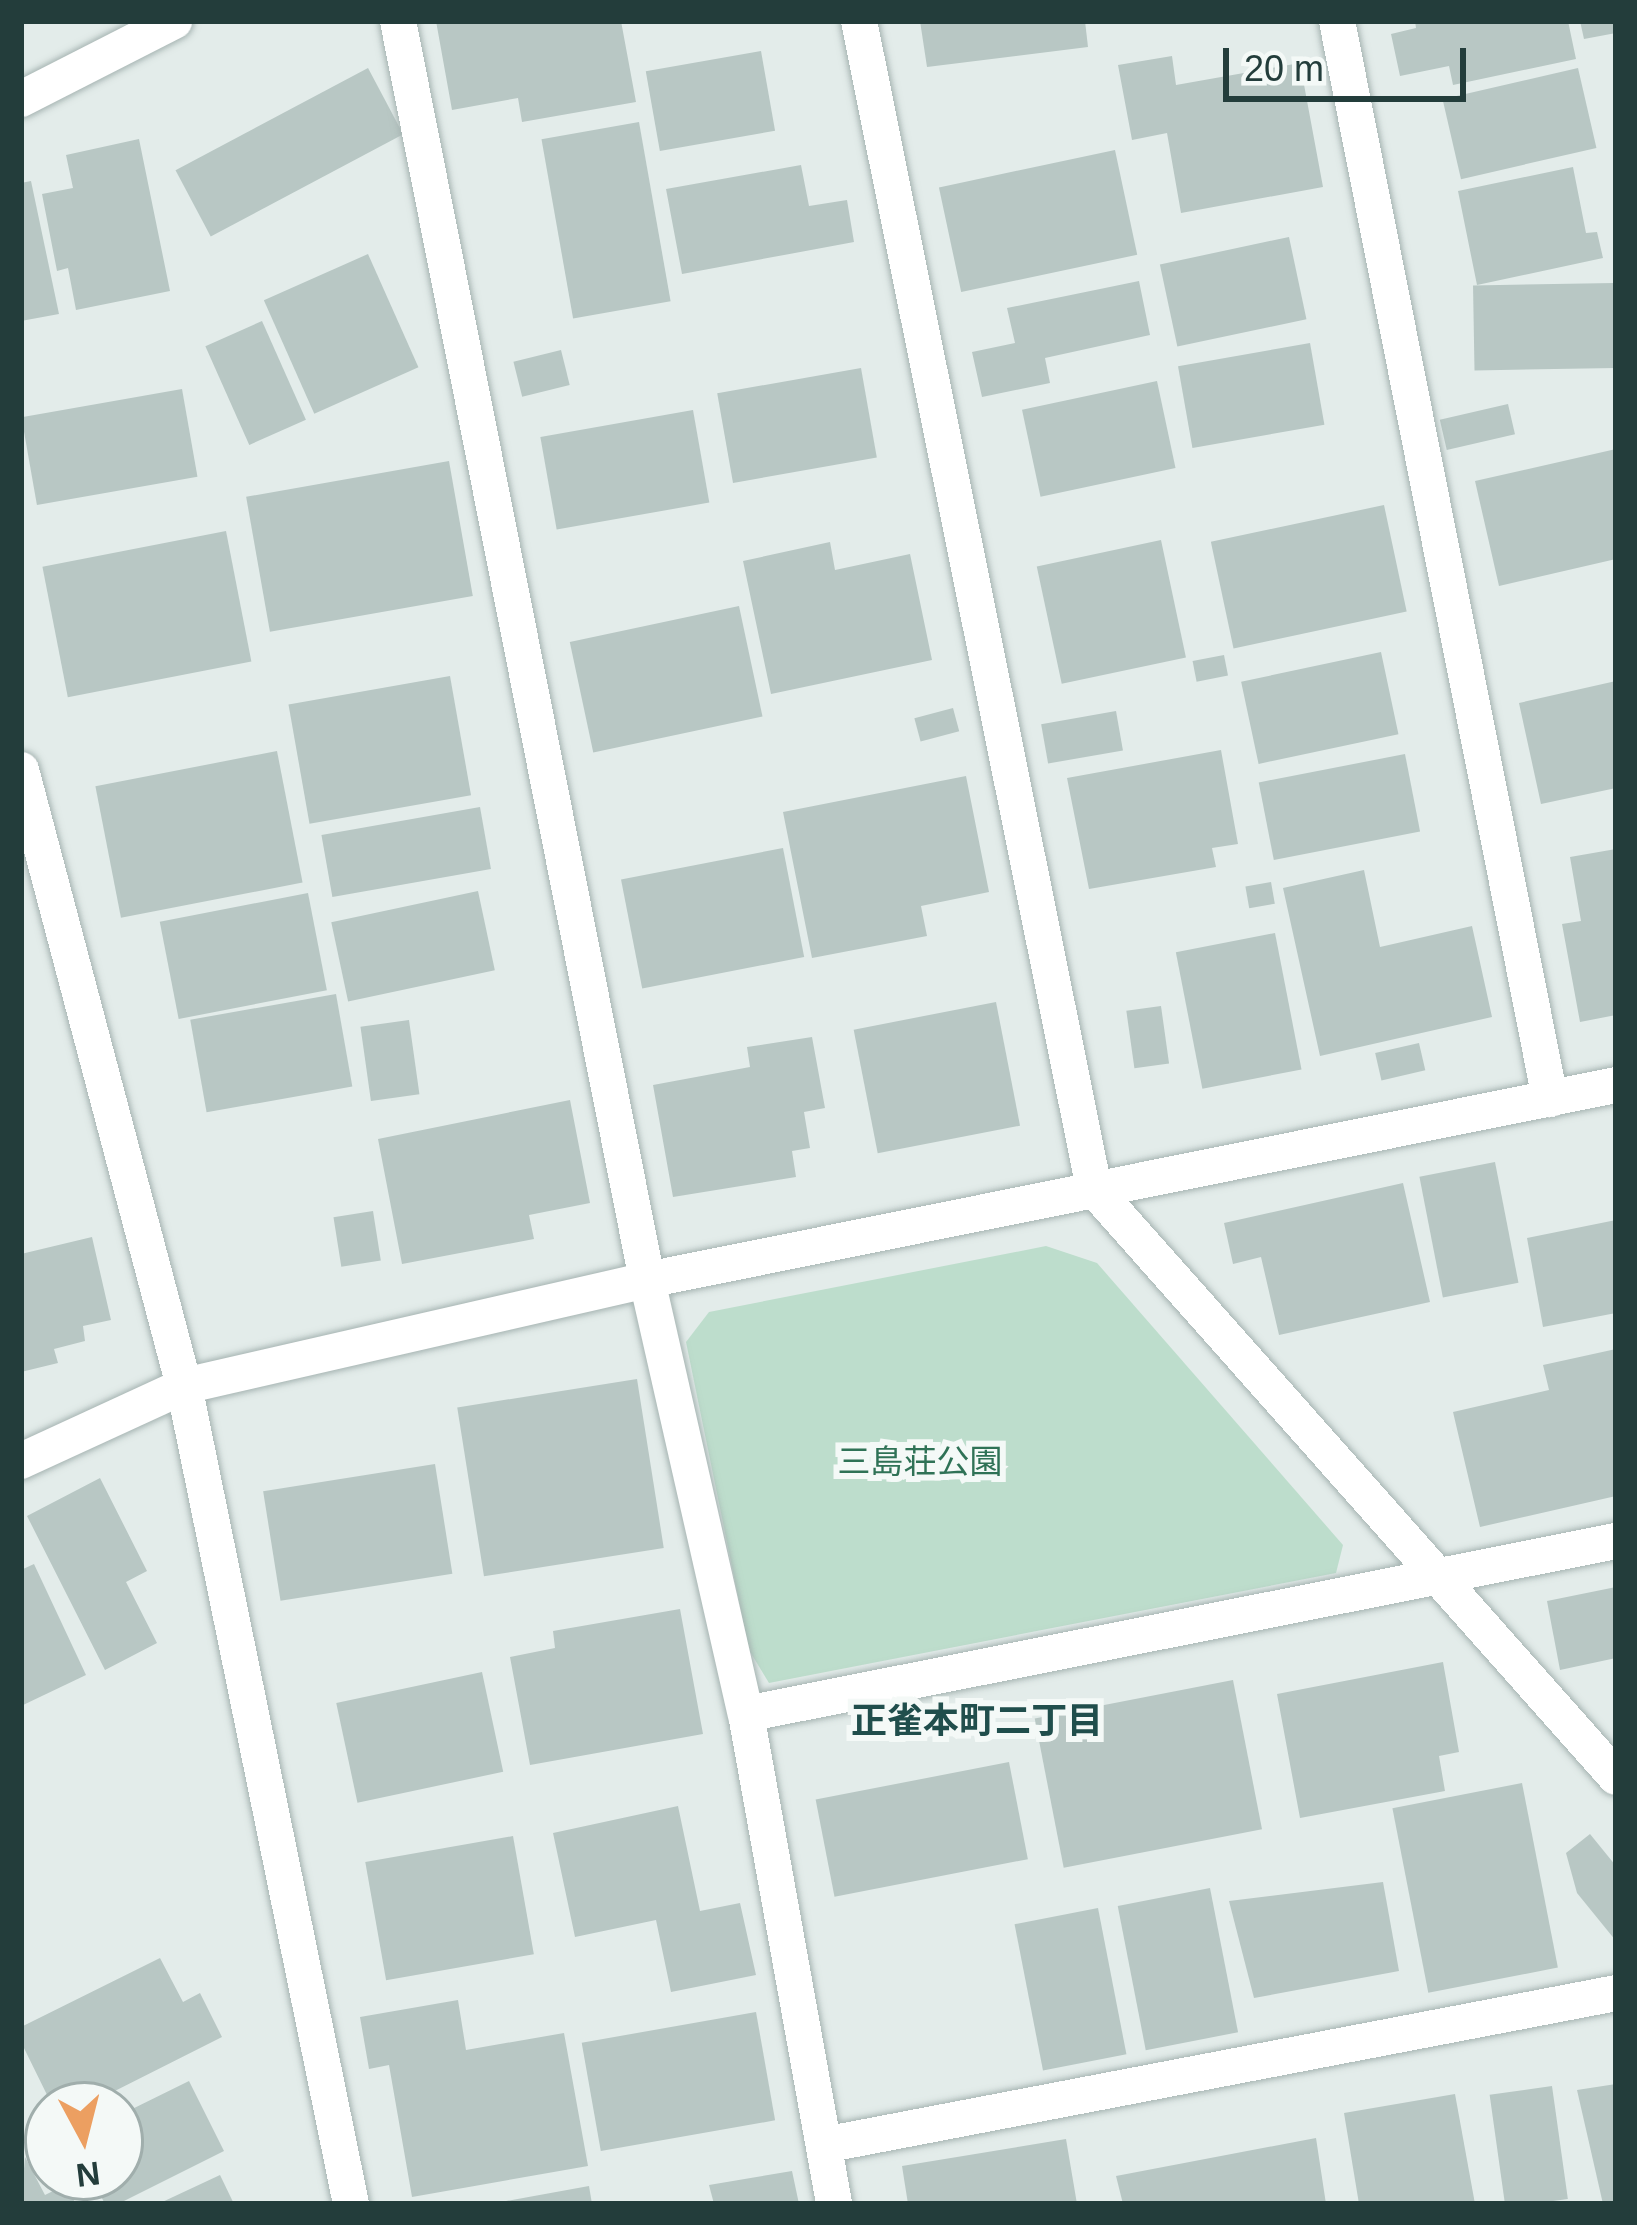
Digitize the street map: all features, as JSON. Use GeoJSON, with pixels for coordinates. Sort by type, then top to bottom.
{"type":"FeatureCollection","features":[{"type":"Feature","properties":{"kind":"street"},"geometry":{"type":"LineString","coordinates":[[21,99],[174,21]]}},
{"type":"Feature","properties":{"kind":"street"},"geometry":{"type":"LineString","coordinates":[[398,21],[647,1280],[746,1714],[834,2204]]}},
{"type":"Feature","properties":{"kind":"street"},"geometry":{"type":"LineString","coordinates":[[859,21],[1094,1189],[1616,1777]]}},
{"type":"Feature","properties":{"kind":"street"},"geometry":{"type":"LineString","coordinates":[[1337,21],[1550,1099]]}},
{"type":"Feature","properties":{"kind":"street"},"geometry":{"type":"LineString","coordinates":[[21,770],[184,1386],[351,2204]]}},
{"type":"Feature","properties":{"kind":"street"},"geometry":{"type":"LineString","coordinates":[[21,1461],[184,1386],[647,1280],[1616,1085]]}},
{"type":"Feature","properties":{"kind":"street"},"geometry":{"type":"LineString","coordinates":[[746,1714],[1616,1541]]}},
{"type":"Feature","properties":{"kind":"street"},"geometry":{"type":"LineString","coordinates":[[824,2146],[1616,1993]]}},
{"type":"Feature","properties":{"kind":"green space","name":"三島荘公園"},"geometry":{"type":"Polygon","coordinates":[[[1046,1246],[1097,1263],[1343,1545],[1336,1573],[769,1683],[749,1650],[686,1342],[709,1312],[1046,1246]]]}},
{"type":"Feature","properties":{"kind":"building"},"geometry":{"type":"Polygon","coordinates":[[[436,21],[621,21],[636,102],[522,122],[518,98],[452,110],[436,21]]]}},
{"type":"Feature","properties":{"kind":"building"},"geometry":{"type":"Polygon","coordinates":[[[920,21],[1085,21],[1088,47],[927,67],[920,21]]]}},
{"type":"Feature","properties":{"kind":"building"},"geometry":{"type":"Polygon","coordinates":[[[1415,21],[1568,21],[1576,59],[1453,85],[1449,66],[1400,76],[1391,34],[1416,28],[1415,21]]]}},
{"type":"Feature","properties":{"kind":"building"},"geometry":{"type":"Polygon","coordinates":[[[1580,21],[1616,21],[1616,33],[1584,39],[1580,21]]]}},
{"type":"Feature","properties":{"kind":"building"},"geometry":{"type":"Polygon","coordinates":[[[761,51],[775,131],[660,151],[646,71],[761,51]]]}},
{"type":"Feature","properties":{"kind":"building"},"geometry":{"type":"Polygon","coordinates":[[[1172,56],[1176,85],[1300,63],[1323,187],[1181,213],[1167,133],[1132,140],[1118,65],[1172,56]]]}},
{"type":"Feature","properties":{"kind":"building"},"geometry":{"type":"Polygon","coordinates":[[[368,68],[403,134],[211,237],[176,170],[368,68]]]}},
{"type":"Feature","properties":{"kind":"building"},"geometry":{"type":"Polygon","coordinates":[[[1578,68],[1596,148],[1461,179],[1443,99],[1578,68]]]}},
{"type":"Feature","properties":{"kind":"building"},"geometry":{"type":"Polygon","coordinates":[[[639,122],[671,301],[573,318],[542,139],[639,122]]]}},
{"type":"Feature","properties":{"kind":"building"},"geometry":{"type":"Polygon","coordinates":[[[139,139],[170,291],[76,310],[68,268],[57,271],[42,194],[73,188],[66,155],[139,139]]]}},
{"type":"Feature","properties":{"kind":"building"},"geometry":{"type":"Polygon","coordinates":[[[1115,150],[1137,255],[961,292],[939,187],[1115,150]]]}},
{"type":"Feature","properties":{"kind":"building"},"geometry":{"type":"Polygon","coordinates":[[[801,165],[809,206],[847,200],[854,242],[682,274],[666,189],[801,165]]]}},
{"type":"Feature","properties":{"kind":"building"},"geometry":{"type":"Polygon","coordinates":[[[1573,167],[1586,233],[1597,232],[1603,258],[1477,285],[1458,191],[1573,167]]]}},
{"type":"Feature","properties":{"kind":"building"},"geometry":{"type":"Polygon","coordinates":[[[31,181],[59,314],[21,321],[21,183],[31,181]]]}},
{"type":"Feature","properties":{"kind":"building"},"geometry":{"type":"Polygon","coordinates":[[[1289,237],[1306,319],[1177,347],[1160,264],[1289,237]]]}},
{"type":"Feature","properties":{"kind":"building"},"geometry":{"type":"Polygon","coordinates":[[[368,254],[418,367],[314,414],[264,300],[368,254]]]}},
{"type":"Feature","properties":{"kind":"building"},"geometry":{"type":"Polygon","coordinates":[[[1139,281],[1150,335],[1045,358],[1050,383],[982,397],[972,352],[1015,343],[1007,308],[1139,281]]]}},
{"type":"Feature","properties":{"kind":"building"},"geometry":{"type":"Polygon","coordinates":[[[1614,283],[1615,368],[1475,370],[1473,285],[1614,283]]]}},
{"type":"Feature","properties":{"kind":"building"},"geometry":{"type":"Polygon","coordinates":[[[262,321],[306,420],[249,445],[205,346],[262,321]]]}},
{"type":"Feature","properties":{"kind":"building"},"geometry":{"type":"Polygon","coordinates":[[[1310,343],[1324,425],[1192,448],[1178,366],[1310,343]]]}},
{"type":"Feature","properties":{"kind":"building"},"geometry":{"type":"Polygon","coordinates":[[[561,350],[570,385],[522,397],[513,362],[561,350]]]}},
{"type":"Feature","properties":{"kind":"building"},"geometry":{"type":"Polygon","coordinates":[[[861,368],[877,458],[733,483],[717,393],[861,368]]]}},
{"type":"Feature","properties":{"kind":"building"},"geometry":{"type":"Polygon","coordinates":[[[1157,381],[1176,468],[1041,497],[1022,410],[1157,381]]]}},
{"type":"Feature","properties":{"kind":"building"},"geometry":{"type":"Polygon","coordinates":[[[182,389],[197,477],[37,505],[21,417],[182,389]]]}},
{"type":"Feature","properties":{"kind":"building"},"geometry":{"type":"Polygon","coordinates":[[[1508,404],[1515,434],[1447,450],[1440,420],[1508,404]]]}},
{"type":"Feature","properties":{"kind":"building"},"geometry":{"type":"Polygon","coordinates":[[[693,410],[709,503],[557,529],[540,437],[693,410]]]}},
{"type":"Feature","properties":{"kind":"building"},"geometry":{"type":"Polygon","coordinates":[[[1616,449],[1616,559],[1499,586],[1475,481],[1616,449]]]}},
{"type":"Feature","properties":{"kind":"building"},"geometry":{"type":"Polygon","coordinates":[[[449,461],[473,596],[270,632],[246,497],[449,461]]]}},
{"type":"Feature","properties":{"kind":"building"},"geometry":{"type":"Polygon","coordinates":[[[1384,505],[1407,612],[1234,648],[1211,542],[1384,505]]]}},
{"type":"Feature","properties":{"kind":"building"},"geometry":{"type":"Polygon","coordinates":[[[226,531],[251,662],[68,697],[42,567],[226,531]]]}},
{"type":"Feature","properties":{"kind":"building"},"geometry":{"type":"Polygon","coordinates":[[[1161,540],[1186,657],[1062,684],[1037,566],[1161,540]]]}},
{"type":"Feature","properties":{"kind":"building"},"geometry":{"type":"Polygon","coordinates":[[[830,542],[835,570],[910,554],[932,660],[771,694],[743,561],[830,542]]]}},
{"type":"Feature","properties":{"kind":"building"},"geometry":{"type":"Polygon","coordinates":[[[739,606],[762,717],[593,752],[570,642],[739,606]]]}},
{"type":"Feature","properties":{"kind":"building"},"geometry":{"type":"Polygon","coordinates":[[[1381,652],[1398,734],[1259,764],[1241,682],[1381,652]]]}},
{"type":"Feature","properties":{"kind":"building"},"geometry":{"type":"Polygon","coordinates":[[[1224,655],[1228,676],[1197,682],[1193,661],[1224,655]]]}},
{"type":"Feature","properties":{"kind":"building"},"geometry":{"type":"Polygon","coordinates":[[[450,676],[471,795],[310,824],[288,704],[450,676]]]}},
{"type":"Feature","properties":{"kind":"building"},"geometry":{"type":"Polygon","coordinates":[[[1616,681],[1616,788],[1541,804],[1519,703],[1616,681]]]}},
{"type":"Feature","properties":{"kind":"building"},"geometry":{"type":"Polygon","coordinates":[[[953,708],[959,731],[921,742],[914,718],[953,708]]]}},
{"type":"Feature","properties":{"kind":"building"},"geometry":{"type":"Polygon","coordinates":[[[1116,711],[1123,750],[1048,764],[1041,724],[1116,711]]]}},
{"type":"Feature","properties":{"kind":"building"},"geometry":{"type":"Polygon","coordinates":[[[1221,750],[1238,844],[1212,848],[1216,867],[1089,889],[1067,778],[1221,750]]]}},
{"type":"Feature","properties":{"kind":"building"},"geometry":{"type":"Polygon","coordinates":[[[277,751],[303,883],[121,918],[95,786],[277,751]]]}},
{"type":"Feature","properties":{"kind":"building"},"geometry":{"type":"Polygon","coordinates":[[[1405,754],[1420,832],[1274,860],[1259,782],[1405,754]]]}},
{"type":"Feature","properties":{"kind":"building"},"geometry":{"type":"Polygon","coordinates":[[[966,776],[989,892],[921,906],[927,936],[812,958],[783,812],[966,776]]]}},
{"type":"Feature","properties":{"kind":"building"},"geometry":{"type":"Polygon","coordinates":[[[480,807],[491,869],[332,897],[321,835],[480,807]]]}},
{"type":"Feature","properties":{"kind":"building"},"geometry":{"type":"Polygon","coordinates":[[[783,848],[804,957],[642,988],[621,879],[783,848]]]}},
{"type":"Feature","properties":{"kind":"building"},"geometry":{"type":"Polygon","coordinates":[[[1616,849],[1616,1015],[1580,1022],[1562,924],[1581,921],[1570,857],[1616,849]]]}},
{"type":"Feature","properties":{"kind":"building"},"geometry":{"type":"Polygon","coordinates":[[[1364,870],[1380,947],[1472,926],[1492,1017],[1320,1056],[1283,888],[1364,870]]]}},
{"type":"Feature","properties":{"kind":"building"},"geometry":{"type":"Polygon","coordinates":[[[1271,882],[1275,904],[1249,908],[1245,887],[1271,882]]]}},
{"type":"Feature","properties":{"kind":"building"},"geometry":{"type":"Polygon","coordinates":[[[478,891],[495,970],[348,1001],[331,922],[478,891]]]}},
{"type":"Feature","properties":{"kind":"building"},"geometry":{"type":"Polygon","coordinates":[[[308,893],[327,990],[179,1019],[160,922],[308,893]]]}},
{"type":"Feature","properties":{"kind":"building"},"geometry":{"type":"Polygon","coordinates":[[[1275,933],[1302,1069],[1202,1089],[1176,952],[1275,933]]]}},
{"type":"Feature","properties":{"kind":"building"},"geometry":{"type":"Polygon","coordinates":[[[336,994],[352,1087],[207,1112],[190,1020],[336,994]]]}},
{"type":"Feature","properties":{"kind":"building"},"geometry":{"type":"Polygon","coordinates":[[[996,1002],[1020,1126],[878,1153],[854,1030],[996,1002]]]}},
{"type":"Feature","properties":{"kind":"building"},"geometry":{"type":"Polygon","coordinates":[[[1161,1006],[1169,1063],[1134,1068],[1126,1011],[1161,1006]]]}},
{"type":"Feature","properties":{"kind":"building"},"geometry":{"type":"Polygon","coordinates":[[[409,1020],[419,1094],[371,1101],[360,1027],[409,1020]]]}},
{"type":"Feature","properties":{"kind":"building"},"geometry":{"type":"Polygon","coordinates":[[[812,1037],[825,1108],[804,1112],[810,1148],[792,1151],[796,1177],[673,1197],[653,1085],[750,1067],[747,1047],[812,1037]]]}},
{"type":"Feature","properties":{"kind":"building"},"geometry":{"type":"Polygon","coordinates":[[[1419,1043],[1425,1070],[1381,1080],[1375,1053],[1419,1043]]]}},
{"type":"Feature","properties":{"kind":"building"},"geometry":{"type":"Polygon","coordinates":[[[570,1100],[590,1203],[529,1215],[534,1239],[402,1264],[378,1139],[570,1100]]]}},
{"type":"Feature","properties":{"kind":"building"},"geometry":{"type":"Polygon","coordinates":[[[1495,1162],[1518,1283],[1443,1297],[1419,1177],[1495,1162]]]}},
{"type":"Feature","properties":{"kind":"building"},"geometry":{"type":"Polygon","coordinates":[[[1403,1183],[1430,1302],[1279,1335],[1261,1257],[1233,1264],[1224,1223],[1403,1183]]]}},
{"type":"Feature","properties":{"kind":"building"},"geometry":{"type":"Polygon","coordinates":[[[373,1211],[381,1260],[341,1267],[333,1217],[373,1211]]]}},
{"type":"Feature","properties":{"kind":"building"},"geometry":{"type":"Polygon","coordinates":[[[1616,1220],[1616,1313],[1543,1327],[1527,1238],[1616,1220]]]}},
{"type":"Feature","properties":{"kind":"building"},"geometry":{"type":"Polygon","coordinates":[[[92,1237],[111,1320],[83,1326],[85,1341],[54,1349],[58,1363],[21,1372],[21,1254],[92,1237]]]}},
{"type":"Feature","properties":{"kind":"building"},"geometry":{"type":"Polygon","coordinates":[[[1616,1349],[1616,1496],[1480,1527],[1453,1412],[1549,1390],[1543,1365],[1616,1349]]]}},
{"type":"Feature","properties":{"kind":"building"},"geometry":{"type":"Polygon","coordinates":[[[637,1379],[664,1548],[484,1576],[457,1407],[637,1379]]]}},
{"type":"Feature","properties":{"kind":"building"},"geometry":{"type":"Polygon","coordinates":[[[435,1464],[452,1574],[281,1601],[263,1491],[435,1464]]]}},
{"type":"Feature","properties":{"kind":"building"},"geometry":{"type":"Polygon","coordinates":[[[100,1478],[147,1571],[126,1582],[157,1643],[105,1670],[27,1516],[100,1478]]]}},
{"type":"Feature","properties":{"kind":"building"},"geometry":{"type":"Polygon","coordinates":[[[34,1564],[86,1675],[21,1706],[21,1570],[34,1564]]]}},
{"type":"Feature","properties":{"kind":"building"},"geometry":{"type":"Polygon","coordinates":[[[1616,1587],[1616,1658],[1560,1670],[1547,1601],[1616,1587]]]}},
{"type":"Feature","properties":{"kind":"building"},"geometry":{"type":"Polygon","coordinates":[[[680,1609],[703,1734],[530,1765],[510,1657],[555,1648],[553,1631],[680,1609]]]}},
{"type":"Feature","properties":{"kind":"building"},"geometry":{"type":"Polygon","coordinates":[[[1443,1662],[1459,1752],[1439,1756],[1445,1791],[1300,1818],[1277,1694],[1443,1662]]]}},
{"type":"Feature","properties":{"kind":"building"},"geometry":{"type":"Polygon","coordinates":[[[482,1672],[503,1772],[357,1803],[336,1703],[482,1672]]]}},
{"type":"Feature","properties":{"kind":"building"},"geometry":{"type":"Polygon","coordinates":[[[1233,1680],[1262,1829],[1064,1868],[1035,1719],[1233,1680]]]}},
{"type":"Feature","properties":{"kind":"building"},"geometry":{"type":"Polygon","coordinates":[[[1009,1762],[1028,1859],[835,1897],[816,1800],[1009,1762]]]}},
{"type":"Feature","properties":{"kind":"building"},"geometry":{"type":"Polygon","coordinates":[[[1522,1783],[1558,1968],[1428,1993],[1392,1808],[1522,1783]]]}},
{"type":"Feature","properties":{"kind":"building"},"geometry":{"type":"Polygon","coordinates":[[[678,1806],[700,1911],[740,1903],[756,1975],[671,1992],[656,1920],[575,1937],[553,1833],[678,1806]]]}},
{"type":"Feature","properties":{"kind":"building"},"geometry":{"type":"Polygon","coordinates":[[[1590,1834],[1616,1866],[1616,1941],[1577,1893],[1566,1853],[1590,1834]]]}},
{"type":"Feature","properties":{"kind":"building"},"geometry":{"type":"Polygon","coordinates":[[[513,1836],[534,1954],[386,1980],[365,1862],[513,1836]]]}},
{"type":"Feature","properties":{"kind":"building"},"geometry":{"type":"Polygon","coordinates":[[[1383,1882],[1399,1971],[1254,1998],[1229,1901],[1383,1882]]]}},
{"type":"Feature","properties":{"kind":"building"},"geometry":{"type":"Polygon","coordinates":[[[1210,1888],[1238,2032],[1146,2050],[1118,1906],[1210,1888]]]}},
{"type":"Feature","properties":{"kind":"building"},"geometry":{"type":"Polygon","coordinates":[[[1098,1908],[1126,2054],[1043,2070],[1015,1924],[1098,1908]]]}},
{"type":"Feature","properties":{"kind":"building"},"geometry":{"type":"Polygon","coordinates":[[[160,1958],[183,2002],[200,1993],[222,2037],[135,2081],[40,2081],[21,2042],[21,2027],[160,1958]]]}},
{"type":"Feature","properties":{"kind":"building"},"geometry":{"type":"Polygon","coordinates":[[[458,2000],[466,2050],[564,2033],[588,2166],[412,2197],[389,2065],[369,2069],[360,2017],[458,2000]]]}},
{"type":"Feature","properties":{"kind":"building"},"geometry":{"type":"Polygon","coordinates":[[[756,2012],[775,2120],[601,2151],[582,2043],[756,2012]]]}},
{"type":"Feature","properties":{"kind":"building"},"geometry":{"type":"Polygon","coordinates":[[[189,2081],[224,2151],[144,2191],[144,2103],[189,2081]]]}},
{"type":"Feature","properties":{"kind":"building"},"geometry":{"type":"Polygon","coordinates":[[[1616,2084],[1616,2201],[1603,2204],[1577,2090],[1616,2084]]]}},
{"type":"Feature","properties":{"kind":"building"},"geometry":{"type":"Polygon","coordinates":[[[1552,2086],[1568,2199],[1505,2204],[1490,2095],[1552,2086]]]}},
{"type":"Feature","properties":{"kind":"building"},"geometry":{"type":"Polygon","coordinates":[[[1455,2094],[1475,2204],[1359,2204],[1344,2113],[1455,2094]]]}},
{"type":"Feature","properties":{"kind":"building"},"geometry":{"type":"Polygon","coordinates":[[[1316,2138],[1326,2204],[1123,2204],[1116,2176],[1316,2138]]]}},
{"type":"Feature","properties":{"kind":"building"},"geometry":{"type":"Polygon","coordinates":[[[1066,2139],[1077,2204],[908,2204],[902,2166],[1066,2139]]]}},
{"type":"Feature","properties":{"kind":"building"},"geometry":{"type":"Polygon","coordinates":[[[24,2169],[24,2201],[76,2204],[21,2204],[24,2169]]]}},
{"type":"Feature","properties":{"kind":"building"},"geometry":{"type":"Polygon","coordinates":[[[792,2171],[799,2204],[714,2204],[709,2185],[792,2171]]]}},
{"type":"Feature","properties":{"kind":"building"},"geometry":{"type":"Polygon","coordinates":[[[220,2175],[234,2204],[158,2204],[220,2175]]]}},
{"type":"Feature","properties":{"kind":"building"},"geometry":{"type":"Polygon","coordinates":[[[589,2186],[592,2204],[501,2204],[501,2202],[589,2186]]]}},
{"type":"Feature","properties":{"kind":"district","name":"正雀本町二丁目"},"geometry":{"type":"Point","coordinates":[977,1721]}}]}
